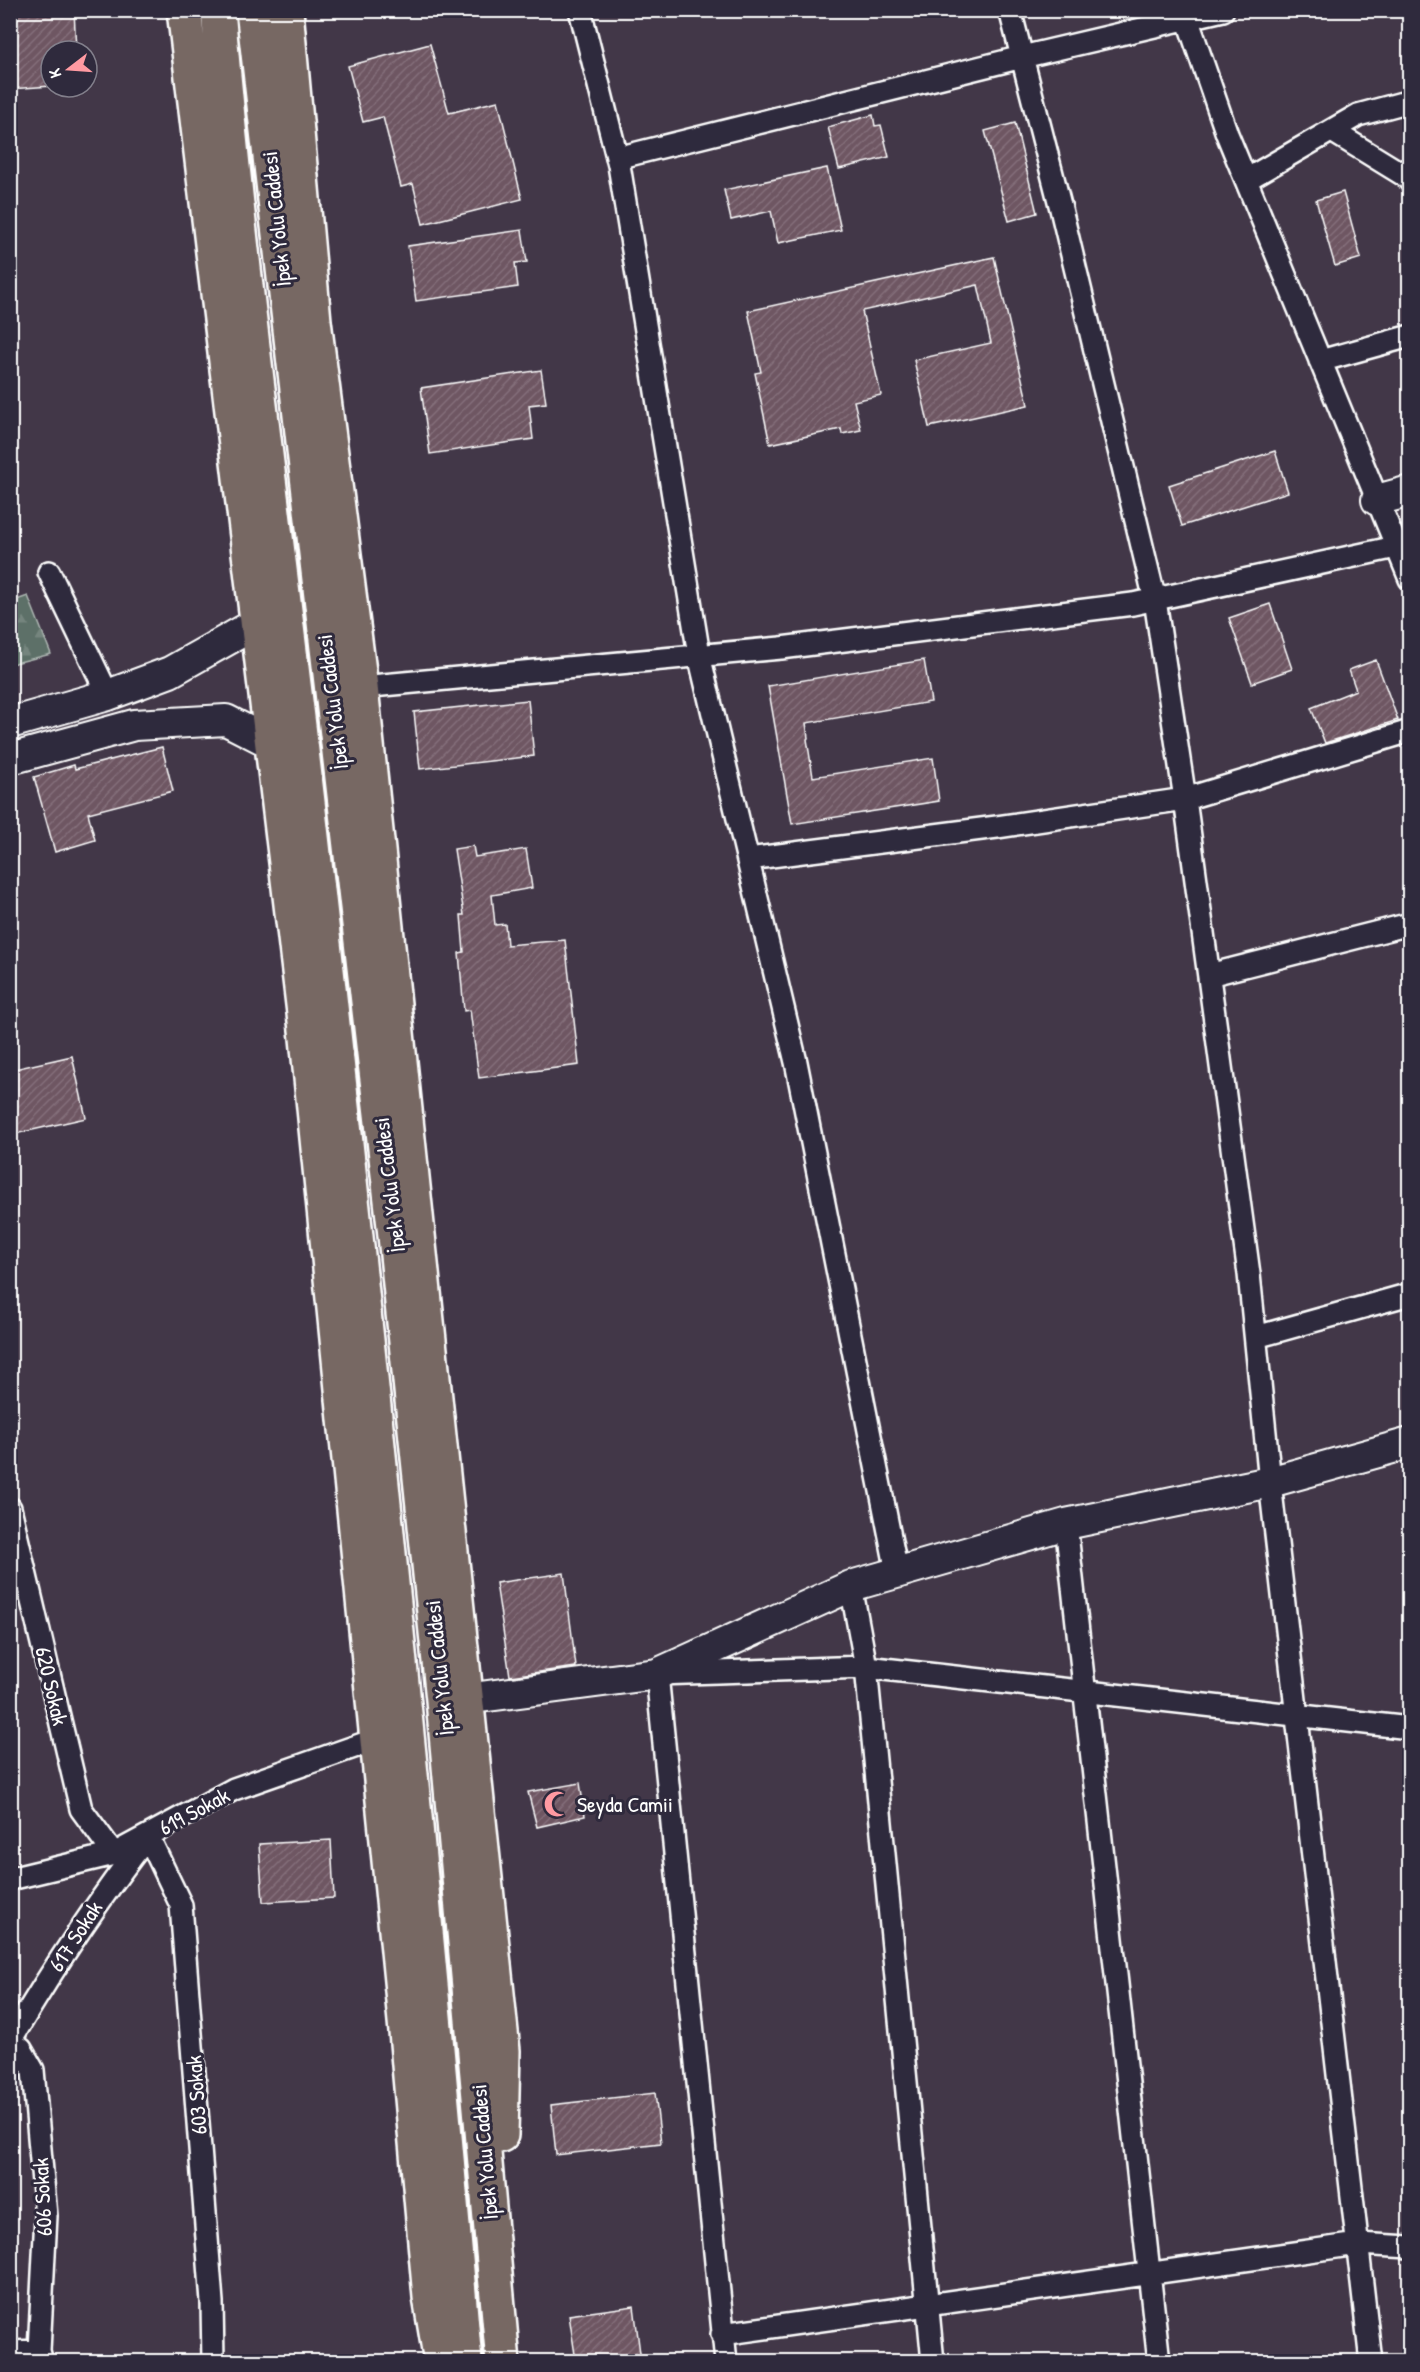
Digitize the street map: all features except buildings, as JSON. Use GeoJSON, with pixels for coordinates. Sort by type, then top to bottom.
{"type":"FeatureCollection","features":[{"type":"Feature","properties":{"kind":"highway"},"geometry":{"type":"LineString","coordinates":[[184,10],[307,1038],[430,2297],[441,2361]]}},
{"type":"Feature","properties":{"kind":"highway","name":"İpek Yolu Caddesi"},"geometry":{"type":"LineString","coordinates":[[218,10],[252,344],[303,755],[357,1238],[427,1929],[465,2361]]}},
{"type":"Feature","properties":{"kind":"highway","name":"İpek Yolu Caddesi"},"geometry":{"type":"LineString","coordinates":[[253,10],[394,1226],[443,1700],[503,2361]]}},
{"type":"Feature","properties":{"kind":"highway"},"geometry":{"type":"LineString","coordinates":[[286,10],[314,321],[361,687],[503,2051],[496,2280]]}},
{"type":"Feature","properties":{"kind":"street"},"geometry":{"type":"LineString","coordinates":[[580,10],[617,158],[699,655],[796,1062],[897,1572]]}},
{"type":"Feature","properties":{"kind":"street"},"geometry":{"type":"LineString","coordinates":[[1010,10],[1061,209],[1155,600],[1185,799],[1256,1337],[1270,1482],[1371,2361]]}},
{"type":"Feature","properties":{"kind":"street"},"geometry":{"type":"LineString","coordinates":[[617,158],[1022,57],[1223,10]]}},
{"type":"Feature","properties":{"kind":"street"},"geometry":{"type":"LineString","coordinates":[[1187,18],[1227,134],[1410,579]]}},
{"type":"Feature","properties":{"kind":"street"},"geometry":{"type":"LineString","coordinates":[[1246,180],[1358,116],[1410,101]]}},
{"type":"Feature","properties":{"kind":"street"},"geometry":{"type":"LineString","coordinates":[[1332,131],[1410,181]]}},
{"type":"Feature","properties":{"kind":"street"},"geometry":{"type":"LineString","coordinates":[[1320,362],[1410,336]]}},
{"type":"Feature","properties":{"kind":"street"},"geometry":{"type":"LineString","coordinates":[[1377,500],[1410,491]]}},
{"type":"Feature","properties":{"kind":"street"},"geometry":{"type":"LineString","coordinates":[[361,687],[828,642],[1133,604],[1396,547]]}},
{"type":"Feature","properties":{"kind":"street"},"geometry":{"type":"LineString","coordinates":[[50,572],[108,695]]}},
{"type":"Feature","properties":{"kind":"street"},"geometry":{"type":"LineString","coordinates":[[10,723],[108,695],[170,672],[257,623]]}},
{"type":"Feature","properties":{"kind":"street"},"geometry":{"type":"LineString","coordinates":[[10,759],[134,725],[226,720],[271,743]]}},
{"type":"Feature","properties":{"kind":"street"},"geometry":{"type":"LineString","coordinates":[[747,859],[997,827],[1185,799],[1410,731]]}},
{"type":"Feature","properties":{"kind":"street"},"geometry":{"type":"LineString","coordinates":[[1209,975],[1410,924]]}},
{"type":"Feature","properties":{"kind":"street"},"geometry":{"type":"LineString","coordinates":[[1256,1337],[1410,1294]]}},
{"type":"Feature","properties":{"kind":"street"},"geometry":{"type":"LineString","coordinates":[[657,1674],[851,1586],[1066,1524],[1270,1482],[1410,1443]]}},
{"type":"Feature","properties":{"kind":"street","name":"620 Sokak"},"geometry":{"type":"LineString","coordinates":[[10,1508],[81,1809],[114,1854]]}},
{"type":"Feature","properties":{"kind":"street"},"geometry":{"type":"LineString","coordinates":[[1066,1524],[1159,2361]]}},
{"type":"Feature","properties":{"kind":"street"},"geometry":{"type":"LineString","coordinates":[[851,1586],[866,1667],[933,2361]]}},
{"type":"Feature","properties":{"kind":"street"},"geometry":{"type":"LineString","coordinates":[[465,1698],[657,1674],[866,1667],[1410,1728]]}},
{"type":"Feature","properties":{"kind":"street"},"geometry":{"type":"LineString","coordinates":[[657,1674],[726,2361]]}},
{"type":"Feature","properties":{"kind":"street","name":"619 Sokak"},"geometry":{"type":"LineString","coordinates":[[10,1879],[114,1854],[234,1789],[377,1739]]}},
{"type":"Feature","properties":{"kind":"street","name":"617 Sokak"},"geometry":{"type":"LineString","coordinates":[[10,2042],[40,1990],[103,1893],[148,1836]]}},
{"type":"Feature","properties":{"kind":"street","name":"603 Sokak"},"geometry":{"type":"LineString","coordinates":[[148,1836],[181,1905],[212,2302],[213,2361]]}},
{"type":"Feature","properties":{"kind":"street","name":"606 Sokak"},"geometry":{"type":"LineString","coordinates":[[10,2042],[21,2049],[33,2070],[46,2216],[41,2356]]}},
{"type":"Feature","properties":{"kind":"street"},"geometry":{"type":"LineString","coordinates":[[722,2334],[1358,2244],[1410,2247]]}},
{"type":"Feature","properties":{"kind":"street"},"geometry":{"type":"LineString","coordinates":[[10,2352],[41,2356]]}},
{"type":"Feature","properties":{"kind":"green space"},"geometry":{"type":"Polygon","coordinates":[[[28,596],[51,654],[11,664],[11,602],[28,596]]]}},
{"type":"Feature","properties":{"kind":"place","name":"Seyda Camii"},"geometry":{"type":"Point","coordinates":[557,1804]}}]}
